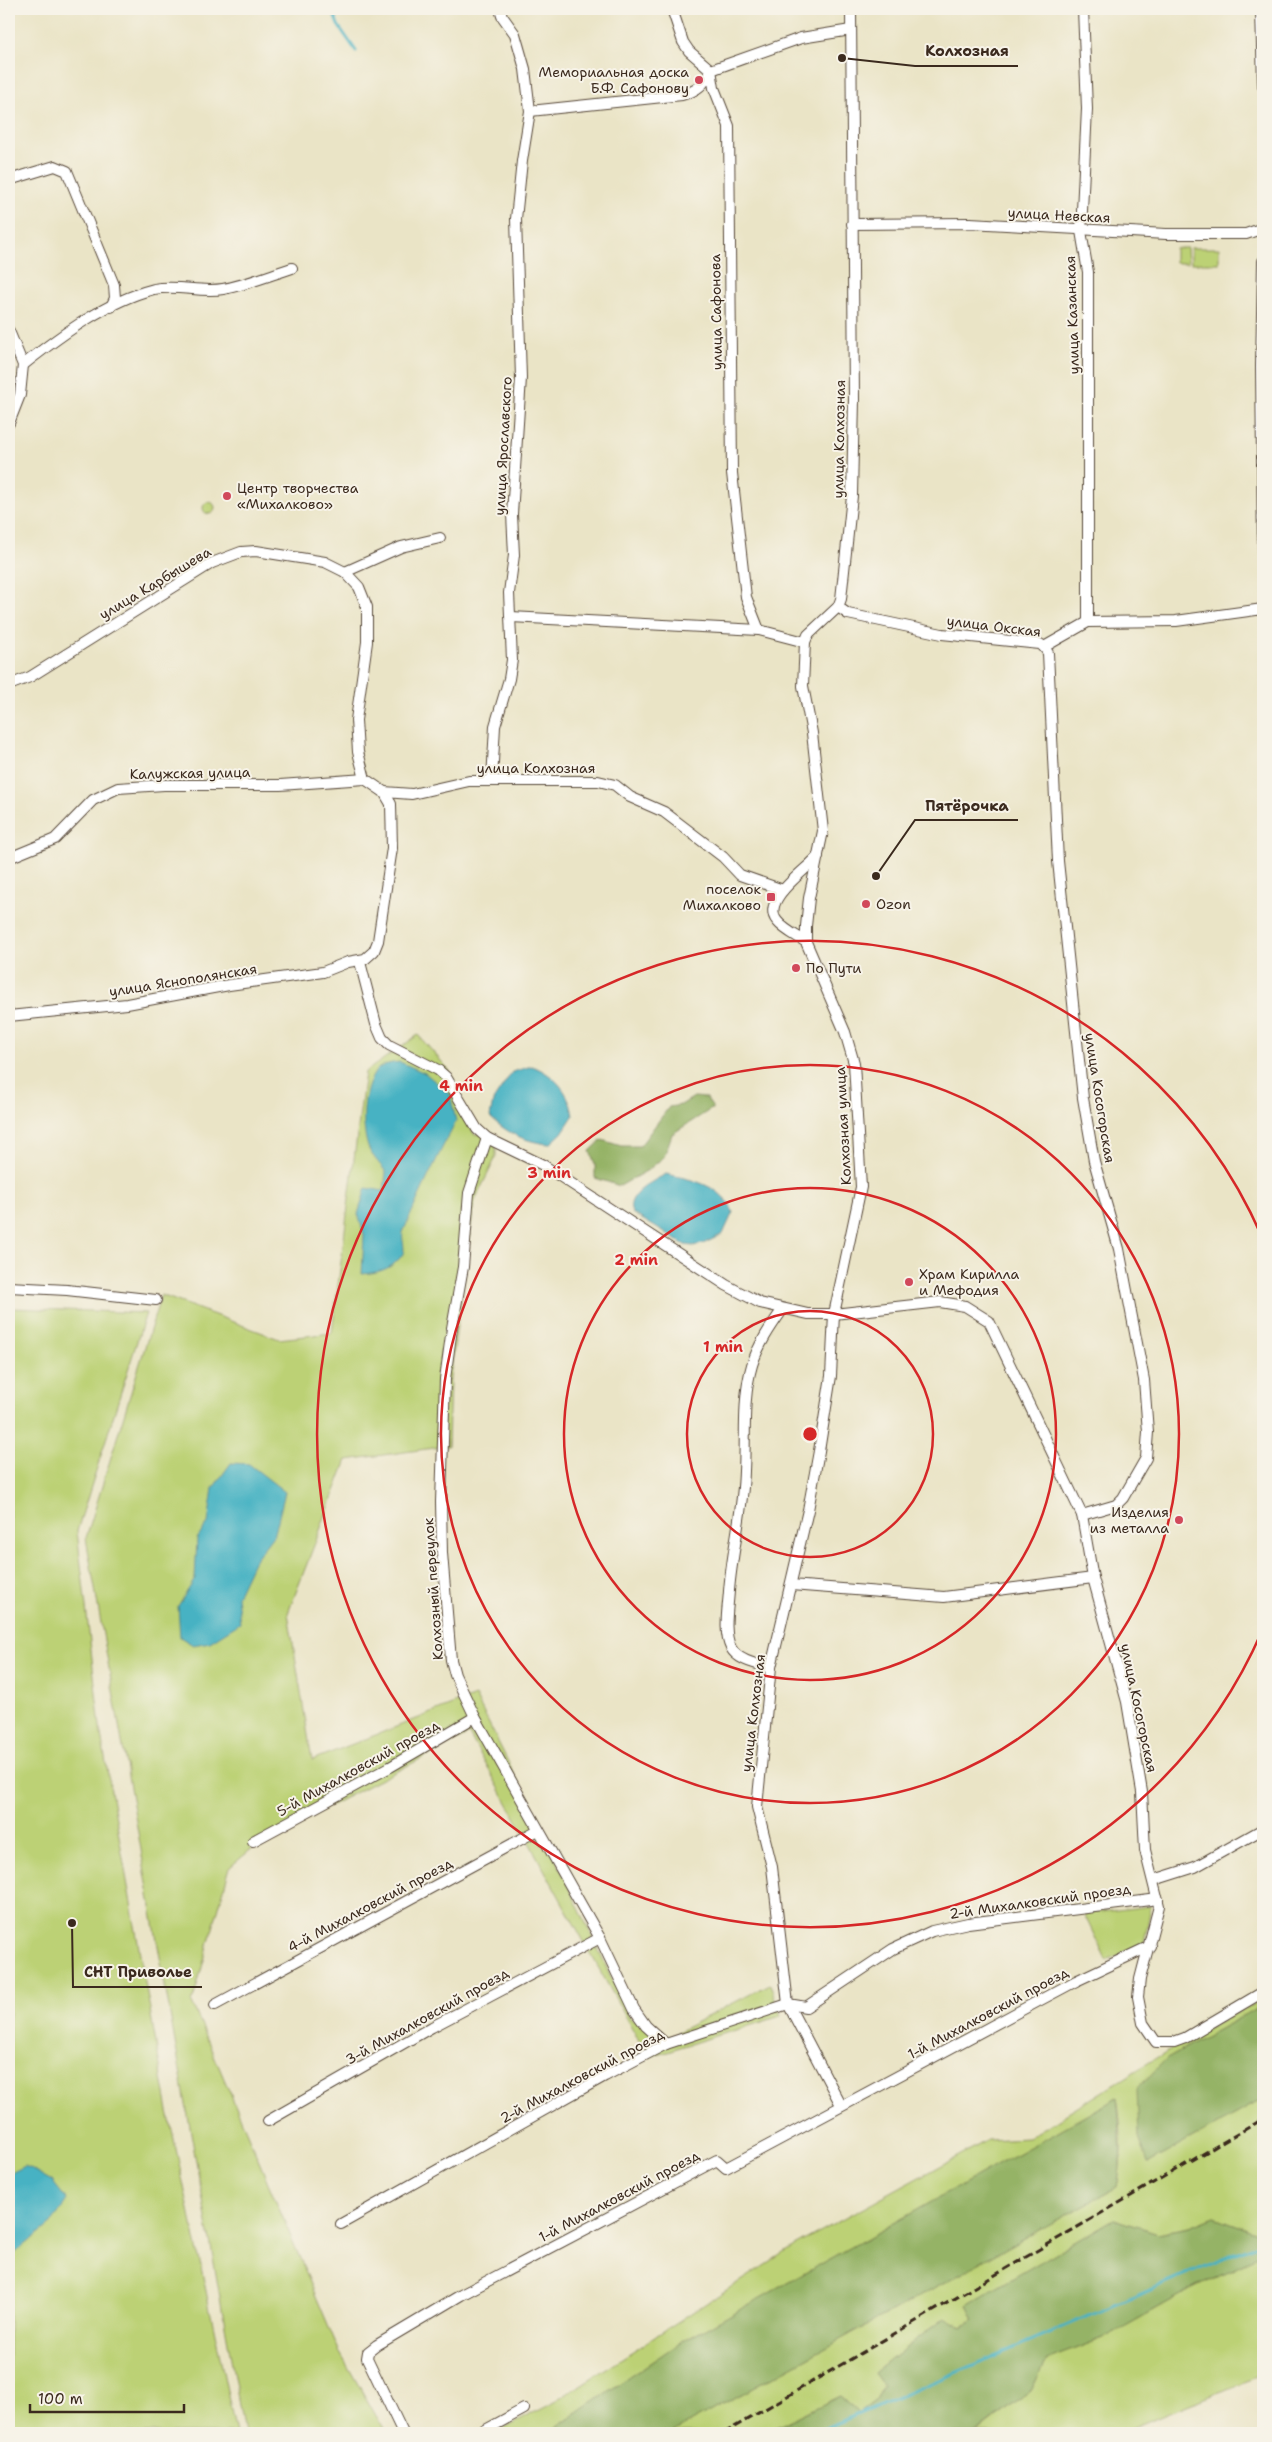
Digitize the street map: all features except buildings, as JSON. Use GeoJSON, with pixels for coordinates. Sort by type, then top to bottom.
{"type":"FeatureCollection","features":[{"type":"Feature","properties":{"kind":"street","name":"улица Ярославского"},"geometry":{"type":"LineString","coordinates":[[492,780],[495,726],[509,678],[512,660],[509,584],[514,555],[512,514],[521,378],[516,219],[530,111],[525,69],[515,34],[500,9]]}},
{"type":"Feature","properties":{"kind":"street"},"geometry":{"type":"LineString","coordinates":[[672,9],[683,42],[693,55],[711,70]]}},
{"type":"Feature","properties":{"kind":"street","name":"улица Колхозная"},"geometry":{"type":"LineString","coordinates":[[838,607],[842,592],[852,496],[854,400],[851,9]]}},
{"type":"Feature","properties":{"kind":"street","name":"улица Казанская"},"geometry":{"type":"LineString","coordinates":[[1083,9],[1087,109],[1081,231],[1088,272],[1088,622]]}},
{"type":"Feature","properties":{"kind":"street"},"geometry":{"type":"LineString","coordinates":[[1261,9],[1263,86]]}},
{"type":"Feature","properties":{"kind":"street"},"geometry":{"type":"LineString","coordinates":[[711,70],[801,38],[852,30]]}},
{"type":"Feature","properties":{"kind":"street"},"geometry":{"type":"LineString","coordinates":[[530,111],[682,95],[697,90],[708,79],[711,70]]}},
{"type":"Feature","properties":{"kind":"street","name":"улица Сафонова"},"geometry":{"type":"LineString","coordinates":[[711,70],[714,88],[729,126],[732,473],[746,597],[759,630]]}},
{"type":"Feature","properties":{"kind":"street"},"geometry":{"type":"LineString","coordinates":[[9,180],[55,166],[66,170],[114,285],[115,298],[111,307]]}},
{"type":"Feature","properties":{"kind":"street","name":"улица Невская"},"geometry":{"type":"LineString","coordinates":[[852,224],[970,224],[1081,231],[1246,234],[1263,228]]}},
{"type":"Feature","properties":{"kind":"street"},"geometry":{"type":"LineString","coordinates":[[1263,261],[1261,385],[1263,556]]}},
{"type":"Feature","properties":{"kind":"street"},"geometry":{"type":"LineString","coordinates":[[23,365],[64,333],[111,307],[156,289],[222,289],[292,268]]}},
{"type":"Feature","properties":{"kind":"street"},"geometry":{"type":"LineString","coordinates":[[9,331],[23,365],[20,395],[9,423]]}},
{"type":"Feature","properties":{"kind":"street"},"geometry":{"type":"LineString","coordinates":[[440,538],[401,547],[345,572],[361,590],[367,607],[367,642],[356,720],[358,752],[365,779],[384,792],[392,808],[392,848],[386,898],[378,941],[369,956],[360,962],[376,1024],[382,1038],[389,1045],[438,1070],[446,1077],[477,1129],[487,1138]]}},
{"type":"Feature","properties":{"kind":"street","name":"улица Карбышева"},"geometry":{"type":"LineString","coordinates":[[9,686],[30,677],[199,571],[232,555],[249,551],[262,552],[325,562],[345,572]]}},
{"type":"Feature","properties":{"kind":"street"},"geometry":{"type":"LineString","coordinates":[[806,942],[771,920],[780,888],[820,853],[822,820],[812,733],[803,686],[805,642],[808,635],[838,607]]}},
{"type":"Feature","properties":{"kind":"street","name":"улица Окская"},"geometry":{"type":"LineString","coordinates":[[838,607],[848,614],[942,634],[1040,644],[1044,647],[1088,622],[1176,622],[1263,609]]}},
{"type":"Feature","properties":{"kind":"street"},"geometry":{"type":"LineString","coordinates":[[510,617],[759,630],[805,642]]}},
{"type":"Feature","properties":{"kind":"street","name":"улица Косогорская"},"geometry":{"type":"LineString","coordinates":[[1044,647],[1048,653],[1058,861],[1083,1098],[1094,1161],[1119,1250],[1144,1380],[1148,1432],[1146,1458],[1123,1498],[1116,1505],[1082,1515]]}},
{"type":"Feature","properties":{"kind":"street","name":"Калужская улица"},"geometry":{"type":"LineString","coordinates":[[9,858],[55,839],[93,800],[118,788],[164,784],[280,785],[365,779]]}},
{"type":"Feature","properties":{"kind":"street","name":"улица Колхозная"},"geometry":{"type":"LineString","coordinates":[[384,792],[412,794],[469,781],[492,780],[611,783],[630,797],[658,808],[679,822],[723,857],[740,875],[780,888]]}},
{"type":"Feature","properties":{"kind":"street","name":"Колхозная улица"},"geometry":{"type":"LineString","coordinates":[[820,853],[809,898],[806,942],[845,1032],[854,1063],[861,1186],[834,1314]]}},
{"type":"Feature","properties":{"kind":"street","name":"улица Яснополянская"},"geometry":{"type":"LineString","coordinates":[[9,1016],[127,1004],[228,985],[324,972],[348,962],[360,962]]}},
{"type":"Feature","properties":{"kind":"street","name":"улица Косогорская"},"geometry":{"type":"LineString","coordinates":[[487,1138],[543,1166],[726,1286],[760,1303],[808,1314],[834,1314],[940,1302],[965,1306],[979,1313],[991,1325],[1082,1515],[1093,1578],[1127,1702],[1142,1792],[1146,1850],[1158,1899],[1158,1912],[1140,1979],[1138,1997],[1143,2023],[1156,2042],[1174,2042],[1189,2036],[1263,1992]]}},
{"type":"Feature","properties":{"kind":"street","name":"Колхозный переулок"},"geometry":{"type":"LineString","coordinates":[[487,1138],[469,1193],[464,1267],[447,1358],[442,1444],[442,1553],[451,1660],[455,1676],[475,1717],[600,1938],[634,2009],[646,2026],[666,2044]]}},
{"type":"Feature","properties":{"kind":"street"},"geometry":{"type":"LineString","coordinates":[[9,1287],[66,1290],[156,1300]]}},
{"type":"Feature","properties":{"kind":"street"},"geometry":{"type":"LineString","coordinates":[[771,1667],[756,1664],[734,1651],[729,1639],[728,1616],[731,1571],[743,1481],[745,1419],[750,1374],[759,1348],[783,1309]]}},
{"type":"Feature","properties":{"kind":"street","name":"улица Колхозная"},"geometry":{"type":"LineString","coordinates":[[834,1314],[830,1386],[808,1510],[771,1667],[757,1807],[772,1867],[788,2004],[841,2105]]}},
{"type":"Feature","properties":{"kind":"street"},"geometry":{"type":"LineString","coordinates":[[791,1585],[944,1597],[1093,1578]]}},
{"type":"Feature","properties":{"kind":"street","name":"5-й Михалковский проезд"},"geometry":{"type":"LineString","coordinates":[[253,1841],[390,1767],[475,1717]]}},
{"type":"Feature","properties":{"kind":"street"},"geometry":{"type":"LineString","coordinates":[[1154,1880],[1195,1867],[1240,1844],[1263,1829]]}},
{"type":"Feature","properties":{"kind":"street","name":"4-й Михалковский проезд"},"geometry":{"type":"LineString","coordinates":[[215,2005],[538,1830]]}},
{"type":"Feature","properties":{"kind":"street","name":"2-й Михалковский проезд"},"geometry":{"type":"LineString","coordinates":[[341,2224],[605,2076],[666,2044],[788,2004],[806,2006],[893,1948],[932,1931],[968,1923],[1158,1899]]}},
{"type":"Feature","properties":{"kind":"street","name":"3-й Михалковский проезд"},"geometry":{"type":"LineString","coordinates":[[268,2121],[432,2027],[600,1938]]}},
{"type":"Feature","properties":{"kind":"street","name":"1-й Михалковский проезд"},"geometry":{"type":"LineString","coordinates":[[403,2433],[368,2360],[370,2350],[461,2296],[717,2160],[726,2168],[1076,1981],[1150,1946]]}},
{"type":"Feature","properties":{"kind":"street"},"geometry":{"type":"LineString","coordinates":[[480,2433],[524,2409]]}},
{"type":"Feature","properties":{"kind":"green space"},"geometry":{"type":"Polygon","coordinates":[[[1175,248],[1187,248],[1188,263],[1175,263],[1175,248]]]}},
{"type":"Feature","properties":{"kind":"green space"},"geometry":{"type":"Polygon","coordinates":[[[1191,248],[1219,248],[1219,263],[1191,263],[1191,248]]]}},
{"type":"Feature","properties":{"kind":"green space"},"geometry":{"type":"Polygon","coordinates":[[[207,502],[211,502],[215,508],[211,514],[207,514],[203,510],[203,506],[207,502]]]}},
{"type":"Feature","properties":{"kind":"green space"},"geometry":{"type":"Polygon","coordinates":[[[418,1035],[449,1070],[457,1101],[474,1134],[496,1135],[496,1157],[475,1200],[450,1377],[448,1446],[347,1460],[288,1613],[312,1760],[475,1696],[541,1827],[630,2018],[668,2037],[770,1984],[781,2016],[648,2057],[469,1734],[261,1841],[230,1867],[192,2003],[340,2353],[386,2433],[244,2433],[86,1538],[161,1295],[279,1339],[332,1333],[365,1072],[418,1035]]]}},
{"type":"Feature","properties":{"kind":"green space"},"geometry":{"type":"Polygon","coordinates":[[[694,1097],[706,1098],[713,1108],[672,1134],[664,1157],[648,1170],[620,1186],[595,1178],[595,1164],[590,1151],[602,1140],[621,1146],[640,1146],[669,1107],[681,1105],[694,1097]]]}},
{"type":"Feature","properties":{"kind":"green space"},"geometry":{"type":"Polygon","coordinates":[[[9,1308],[146,1313],[77,1531],[101,1735],[168,2111],[236,2433],[9,2433],[9,1308]]]}},
{"type":"Feature","properties":{"kind":"green space"},"geometry":{"type":"Polygon","coordinates":[[[1151,1906],[1144,1944],[1106,1960],[1084,1914],[1151,1906]]]}},
{"type":"Feature","properties":{"kind":"green space"},"geometry":{"type":"Polygon","coordinates":[[[1263,1999],[1263,2005],[1167,2058],[1148,2163],[1263,2099],[1263,2235],[1215,2217],[1190,2227],[1158,2233],[1114,2219],[967,2305],[974,2320],[962,2327],[945,2317],[874,2373],[883,2385],[876,2400],[859,2413],[840,2396],[764,2433],[671,2433],[1117,2187],[1121,2142],[1117,2098],[675,2346],[557,2426],[550,2433],[495,2433],[556,2401],[794,2246],[988,2140],[1028,2138],[1177,2045],[1263,1999]]]}},
{"type":"Feature","properties":{"kind":"green space"},"geometry":{"type":"Polygon","coordinates":[[[1263,2005],[1263,2099],[1148,2163],[1139,2137],[1137,2089],[1167,2058],[1263,2005]]]}},
{"type":"Feature","properties":{"kind":"green space"},"geometry":{"type":"Polygon","coordinates":[[[1117,2098],[1120,2154],[1117,2187],[671,2433],[550,2433],[557,2426],[675,2346],[1117,2098]]]}},
{"type":"Feature","properties":{"kind":"green space"},"geometry":{"type":"Polygon","coordinates":[[[1215,2217],[1263,2235],[1261,2255],[1188,2291],[1106,2337],[1046,2360],[1031,2391],[976,2433],[764,2433],[840,2396],[859,2413],[876,2400],[883,2385],[874,2373],[945,2317],[963,2327],[974,2320],[967,2305],[1114,2219],[1158,2233],[1190,2227],[1215,2217]]]}},
{"type":"Feature","properties":{"kind":"green space"},"geometry":{"type":"Polygon","coordinates":[[[1263,2250],[1263,2374],[1119,2433],[977,2433],[1031,2391],[1046,2360],[1106,2337],[1188,2291],[1261,2255],[1263,2250]]]}},
{"type":"Feature","properties":{"kind":"water"},"geometry":{"type":"Polygon","coordinates":[[[400,1062],[425,1073],[450,1094],[456,1121],[404,1230],[403,1255],[387,1268],[378,1272],[362,1274],[364,1235],[358,1214],[366,1188],[384,1191],[386,1172],[368,1147],[364,1129],[365,1098],[371,1079],[376,1071],[387,1064],[400,1062]]]}},
{"type":"Feature","properties":{"kind":"water"},"geometry":{"type":"Polygon","coordinates":[[[532,1066],[540,1069],[560,1085],[571,1107],[573,1116],[562,1133],[550,1144],[518,1136],[490,1117],[493,1101],[512,1072],[532,1066]]]}},
{"type":"Feature","properties":{"kind":"water"},"geometry":{"type":"Polygon","coordinates":[[[666,1174],[695,1181],[714,1189],[722,1195],[733,1212],[723,1234],[703,1244],[685,1245],[632,1213],[632,1200],[641,1189],[666,1174]]]}},
{"type":"Feature","properties":{"kind":"water"},"geometry":{"type":"Polygon","coordinates":[[[231,1463],[249,1464],[285,1492],[275,1533],[253,1562],[237,1596],[240,1623],[210,1642],[193,1645],[180,1637],[178,1606],[195,1579],[197,1539],[208,1523],[213,1488],[231,1463]]]}},
{"type":"Feature","properties":{"kind":"water"},"geometry":{"type":"Polygon","coordinates":[[[25,2166],[52,2181],[67,2200],[52,2223],[9,2258],[9,2174],[25,2166]]]}},
{"type":"Feature","properties":{"kind":"waterway"},"geometry":{"type":"LineString","coordinates":[[332,9],[338,25],[356,51]]}},
{"type":"Feature","properties":{"kind":"waterway"},"geometry":{"type":"LineString","coordinates":[[814,2433],[1263,2242]]}},
{"type":"Feature","properties":{"kind":"railway"},"geometry":{"type":"LineString","coordinates":[[724,2433],[1263,2119]]}},
{"type":"Feature","properties":{"kind":"place","name":"Колхозная"},"geometry":{"type":"Point","coordinates":[842,58]}},
{"type":"Feature","properties":{"kind":"place","name":"Мемориальная доска Б.Ф. Сафонову"},"geometry":{"type":"Point","coordinates":[699,80]}},
{"type":"Feature","properties":{"kind":"place","name":"Центр творчества «Михалково»"},"geometry":{"type":"Point","coordinates":[227,496]}},
{"type":"Feature","properties":{"kind":"place","name":"Пятёрочка"},"geometry":{"type":"Point","coordinates":[876,876]}},
{"type":"Feature","properties":{"kind":"place","name":"поселок Михалково"},"geometry":{"type":"Point","coordinates":[771,897]}},
{"type":"Feature","properties":{"kind":"place","name":"Ozon"},"geometry":{"type":"Point","coordinates":[866,904]}},
{"type":"Feature","properties":{"kind":"place","name":"По Пути"},"geometry":{"type":"Point","coordinates":[796,968]}},
{"type":"Feature","properties":{"kind":"place","name":"Храм Кирилла и Мефодия"},"geometry":{"type":"Point","coordinates":[909,1282]}},
{"type":"Feature","properties":{"kind":"place","name":"Изделия из металла"},"geometry":{"type":"Point","coordinates":[1179,1520]}},
{"type":"Feature","properties":{"kind":"place","name":"СНТ Приволье"},"geometry":{"type":"Point","coordinates":[72,1923]}}]}
